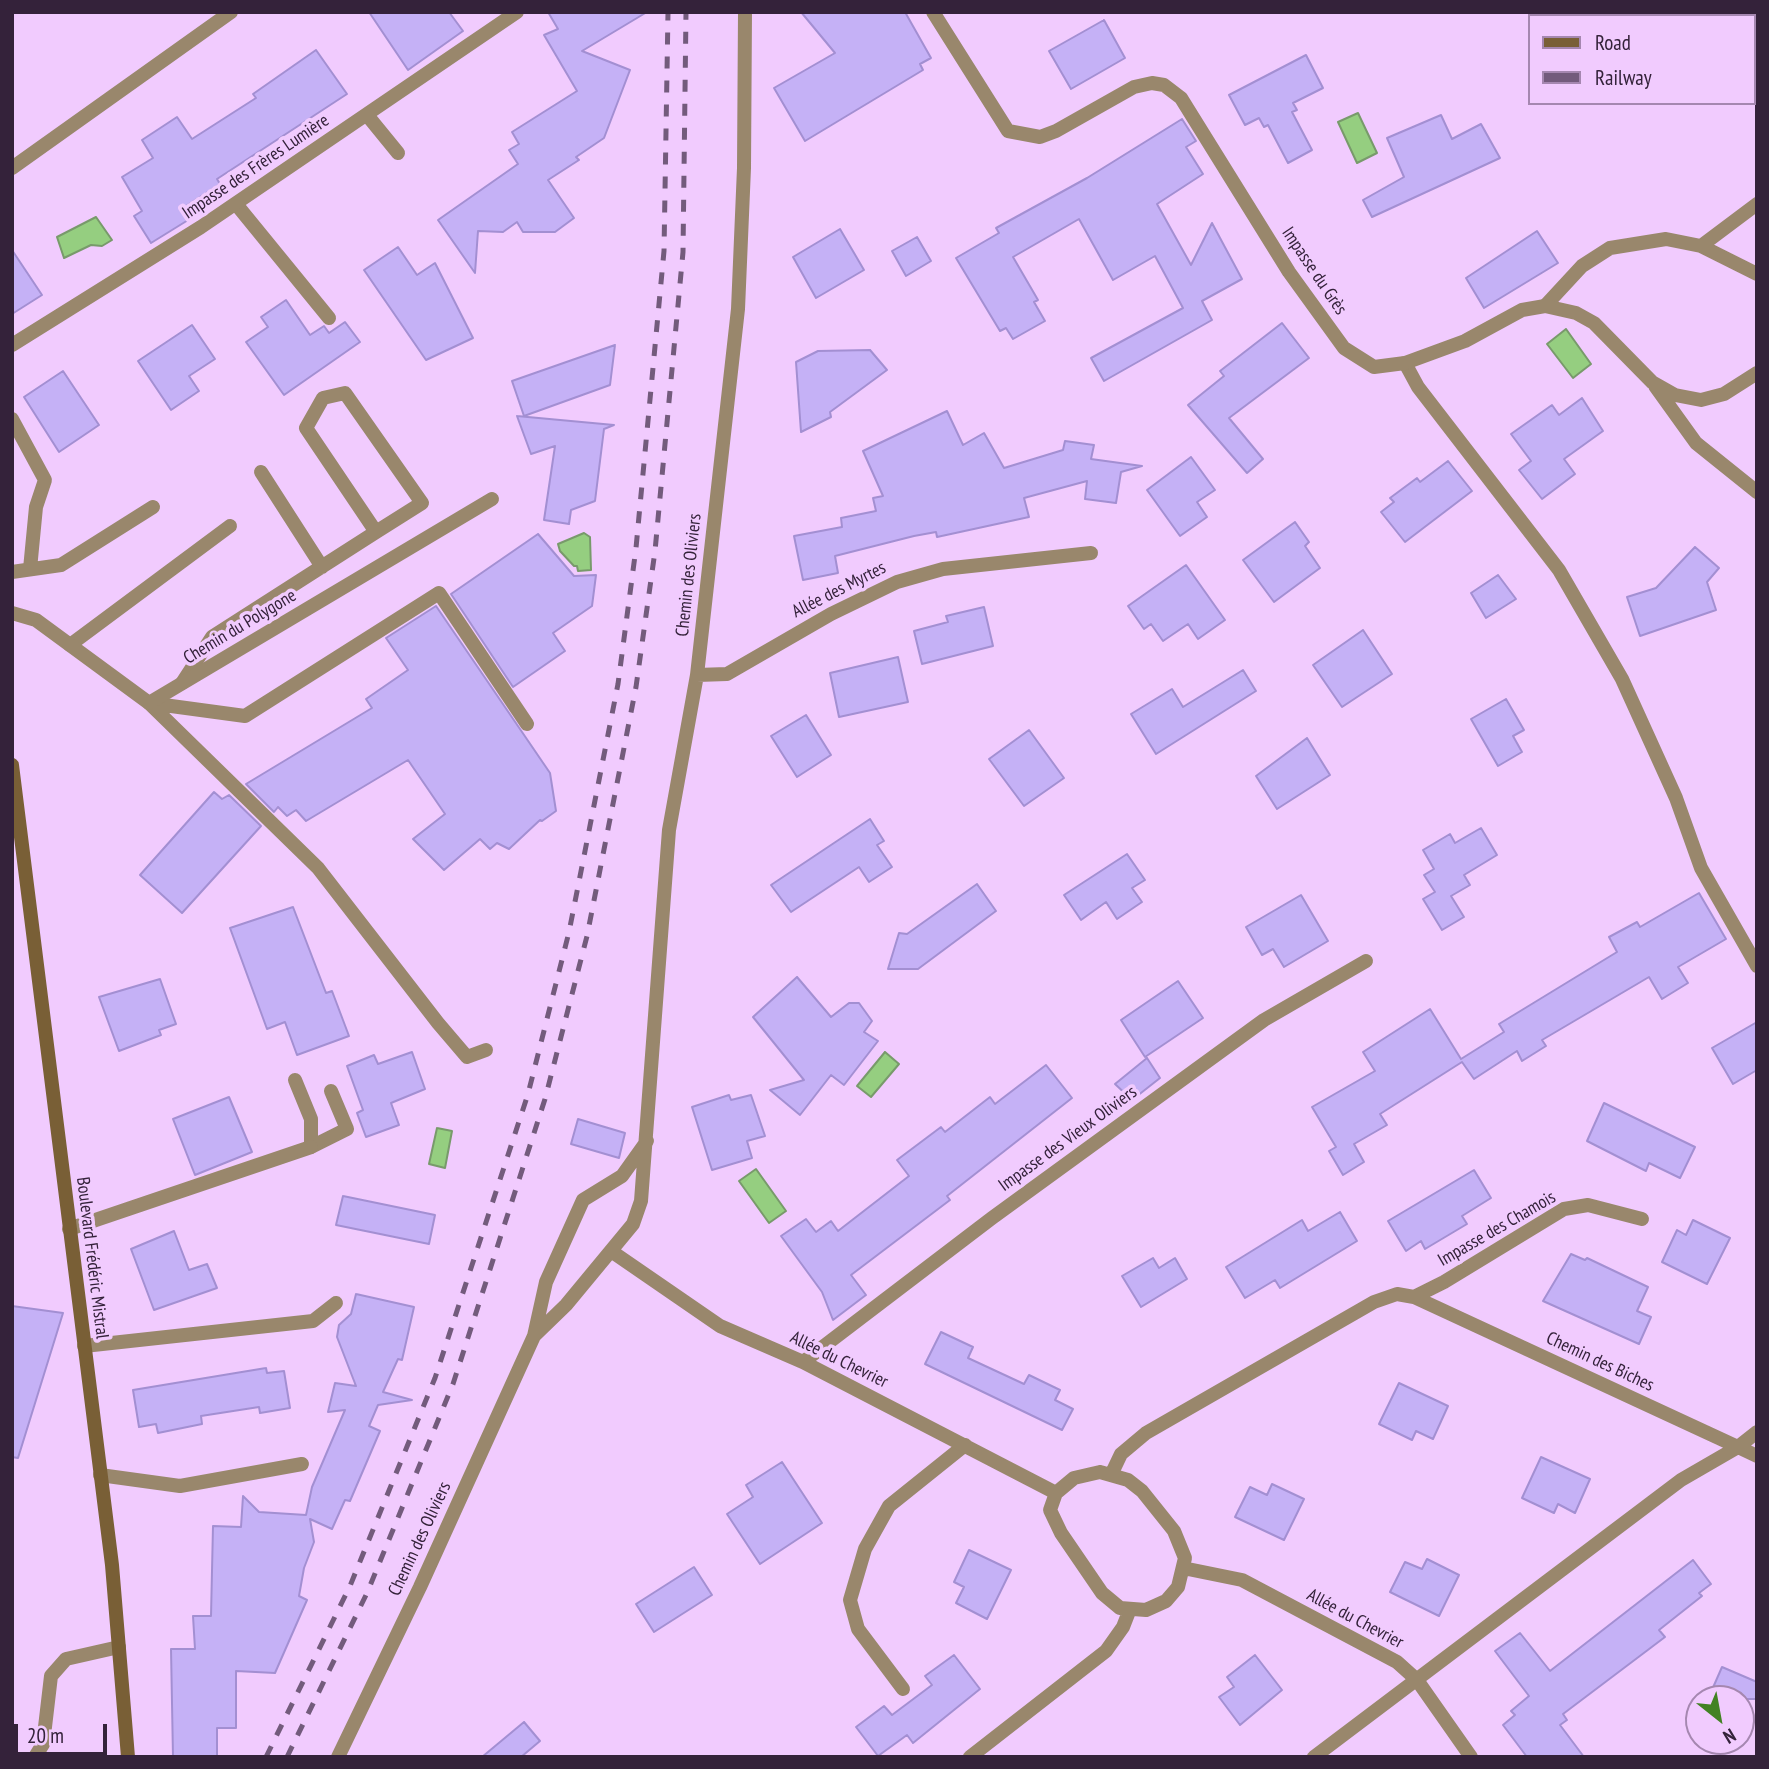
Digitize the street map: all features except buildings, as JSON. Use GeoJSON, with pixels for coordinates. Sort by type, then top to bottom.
{"type":"FeatureCollection","features":[{"type":"Feature","properties":{"kind":"main road","name":"Boulevard Frédéric Mistral"},"geometry":{"type":"LineString","coordinates":[[12,765],[100,1475],[128,1757]]}},
{"type":"Feature","properties":{"kind":"street"},"geometry":{"type":"LineString","coordinates":[[12,169],[231,12]]}},
{"type":"Feature","properties":{"kind":"street","name":"Impasse des Frères Lumière"},"geometry":{"type":"LineString","coordinates":[[12,345],[236,204],[517,12]]}},
{"type":"Feature","properties":{"kind":"street","name":"Chemin des Oliviers"},"geometry":{"type":"LineString","coordinates":[[534,1336],[566,1305],[633,1224],[641,1201],[669,830],[697,675],[738,309],[744,168],[745,12]]}},
{"type":"Feature","properties":{"kind":"street","name":"Impasse du Grès"},"geometry":{"type":"LineString","coordinates":[[933,12],[1008,131],[1015,134],[1040,137],[1134,88],[1152,83],[1164,85],[1181,98],[1289,272],[1344,348],[1374,367],[1405,363],[1465,341],[1522,310],[1545,306]]}},
{"type":"Feature","properties":{"kind":"street"},"geometry":{"type":"LineString","coordinates":[[367,115],[398,153]]}},
{"type":"Feature","properties":{"kind":"street"},"geometry":{"type":"LineString","coordinates":[[236,204],[329,318]]}},
{"type":"Feature","properties":{"kind":"street"},"geometry":{"type":"LineString","coordinates":[[1701,246],[1757,204]]}},
{"type":"Feature","properties":{"kind":"street"},"geometry":{"type":"LineString","coordinates":[[1757,274],[1701,246],[1666,239],[1610,248],[1582,265],[1545,306],[1576,313],[1594,323],[1652,382],[1696,443],[1757,492]]}},
{"type":"Feature","properties":{"kind":"street"},"geometry":{"type":"LineString","coordinates":[[1405,363],[1418,387],[1497,487],[1565,581],[1622,679],[1676,798],[1701,868],[1757,966]]}},
{"type":"Feature","properties":{"kind":"street"},"geometry":{"type":"LineString","coordinates":[[1652,382],[1675,395],[1701,400],[1724,394],[1757,373]]}},
{"type":"Feature","properties":{"kind":"street"},"geometry":{"type":"LineString","coordinates":[[182,683],[212,637],[322,566],[376,533],[422,503],[345,393],[323,398],[306,428],[376,533]]}},
{"type":"Feature","properties":{"kind":"street"},"geometry":{"type":"LineString","coordinates":[[12,419],[45,480],[36,507],[30,569]]}},
{"type":"Feature","properties":{"kind":"street"},"geometry":{"type":"LineString","coordinates":[[261,472],[322,566]]}},
{"type":"Feature","properties":{"kind":"street","name":"Chemin du Polygone"},"geometry":{"type":"LineString","coordinates":[[149,703],[492,499]]}},
{"type":"Feature","properties":{"kind":"street"},"geometry":{"type":"LineString","coordinates":[[12,572],[61,565],[153,507]]}},
{"type":"Feature","properties":{"kind":"street"},"geometry":{"type":"LineString","coordinates":[[70,645],[230,526]]}},
{"type":"Feature","properties":{"kind":"street","name":"Allée des Myrtes"},"geometry":{"type":"LineString","coordinates":[[697,675],[727,674],[831,614],[897,582],[943,569],[1091,553]]}},
{"type":"Feature","properties":{"kind":"street"},"geometry":{"type":"LineString","coordinates":[[149,703],[245,716],[439,593],[527,724]]}},
{"type":"Feature","properties":{"kind":"street"},"geometry":{"type":"LineString","coordinates":[[12,613],[36,620],[149,703],[318,867],[438,1024],[467,1057],[486,1050]]}},
{"type":"Feature","properties":{"kind":"street","name":"Impasse des Vieux Oliviers"},"geometry":{"type":"LineString","coordinates":[[803,1362],[992,1218],[1264,1020],[1366,961]]}},
{"type":"Feature","properties":{"kind":"street"},"geometry":{"type":"LineString","coordinates":[[295,1080],[311,1119],[311,1147]]}},
{"type":"Feature","properties":{"kind":"street"},"geometry":{"type":"LineString","coordinates":[[69,1229],[311,1147],[347,1129],[331,1091]]}},
{"type":"Feature","properties":{"kind":"street","name":"Chemin des Oliviers"},"geometry":{"type":"LineString","coordinates":[[338,1757],[420,1587],[534,1336],[546,1282],[583,1200],[622,1176],[647,1140]]}},
{"type":"Feature","properties":{"kind":"street","name":"Impasse des Chamois"},"geometry":{"type":"LineString","coordinates":[[1414,1297],[1444,1282],[1564,1209],[1588,1205],[1642,1219]]}},
{"type":"Feature","properties":{"kind":"street","name":"Allée du Chevrier"},"geometry":{"type":"LineString","coordinates":[[611,1251],[720,1326],[803,1362],[1056,1493]]}},
{"type":"Feature","properties":{"kind":"street","name":"Chemin des Biches"},"geometry":{"type":"LineString","coordinates":[[1111,1475],[1121,1454],[1146,1433],[1374,1302],[1397,1294],[1414,1297],[1757,1456]]}},
{"type":"Feature","properties":{"kind":"street"},"geometry":{"type":"LineString","coordinates":[[84,1346],[313,1321],[336,1303]]}},
{"type":"Feature","properties":{"kind":"street"},"geometry":{"type":"LineString","coordinates":[[1314,1757],[1681,1480],[1738,1447],[1757,1432]]}},
{"type":"Feature","properties":{"kind":"street"},"geometry":{"type":"LineString","coordinates":[[903,1689],[858,1629],[850,1600],[864,1549],[889,1506],[965,1445]]}},
{"type":"Feature","properties":{"kind":"street"},"geometry":{"type":"LineString","coordinates":[[100,1475],[180,1486],[302,1464]]}},
{"type":"Feature","properties":{"kind":"street"},"geometry":{"type":"LineString","coordinates":[[1100,1472],[1111,1475],[1128,1480],[1142,1491],[1174,1531],[1185,1558],[1178,1587],[1166,1601],[1146,1610],[1120,1608],[1102,1593],[1061,1533],[1050,1510],[1056,1493],[1074,1478],[1100,1472]]}},
{"type":"Feature","properties":{"kind":"street","name":"Allée du Chevrier"},"geometry":{"type":"LineString","coordinates":[[1183,1568],[1242,1580],[1397,1662],[1417,1680],[1471,1757]]}},
{"type":"Feature","properties":{"kind":"street"},"geometry":{"type":"LineString","coordinates":[[970,1757],[1105,1651],[1123,1627],[1130,1609]]}},
{"type":"Feature","properties":{"kind":"street"},"geometry":{"type":"LineString","coordinates":[[34,1757],[43,1744],[51,1676],[66,1659],[119,1647]]}},
{"type":"Feature","properties":{"kind":"shaded area"},"geometry":{"type":"Polygon","coordinates":[[[1358,113],[1377,153],[1357,163],[1338,122],[1358,113]]]}},
{"type":"Feature","properties":{"kind":"shaded area"},"geometry":{"type":"Polygon","coordinates":[[[96,217],[112,240],[102,246],[91,245],[64,258],[57,237],[96,217]]]}},
{"type":"Feature","properties":{"kind":"shaded area"},"geometry":{"type":"Polygon","coordinates":[[[1566,329],[1591,364],[1573,378],[1547,344],[1566,329]]]}},
{"type":"Feature","properties":{"kind":"shaded area"},"geometry":{"type":"Polygon","coordinates":[[[584,533],[590,537],[591,570],[578,571],[577,566],[560,551],[558,544],[584,533]]]}},
{"type":"Feature","properties":{"kind":"shaded area"},"geometry":{"type":"Polygon","coordinates":[[[885,1052],[899,1064],[871,1097],[857,1086],[885,1052]]]}},
{"type":"Feature","properties":{"kind":"shaded area"},"geometry":{"type":"Polygon","coordinates":[[[437,1128],[452,1131],[445,1168],[429,1164],[437,1128]]]}},
{"type":"Feature","properties":{"kind":"shaded area"},"geometry":{"type":"Polygon","coordinates":[[[756,1169],[786,1211],[769,1223],[739,1181],[756,1169]]]}},
{"type":"Feature","properties":{"kind":"railway"},"geometry":{"type":"LineString","coordinates":[[266,1757],[350,1586],[435,1378],[528,1094],[569,932],[618,684],[636,548],[664,251],[668,12]]}},
{"type":"Feature","properties":{"kind":"railway"},"geometry":{"type":"LineString","coordinates":[[287,1757],[367,1593],[453,1384],[545,1099],[587,936],[636,687],[655,551],[683,252],[686,12]]}}]}
